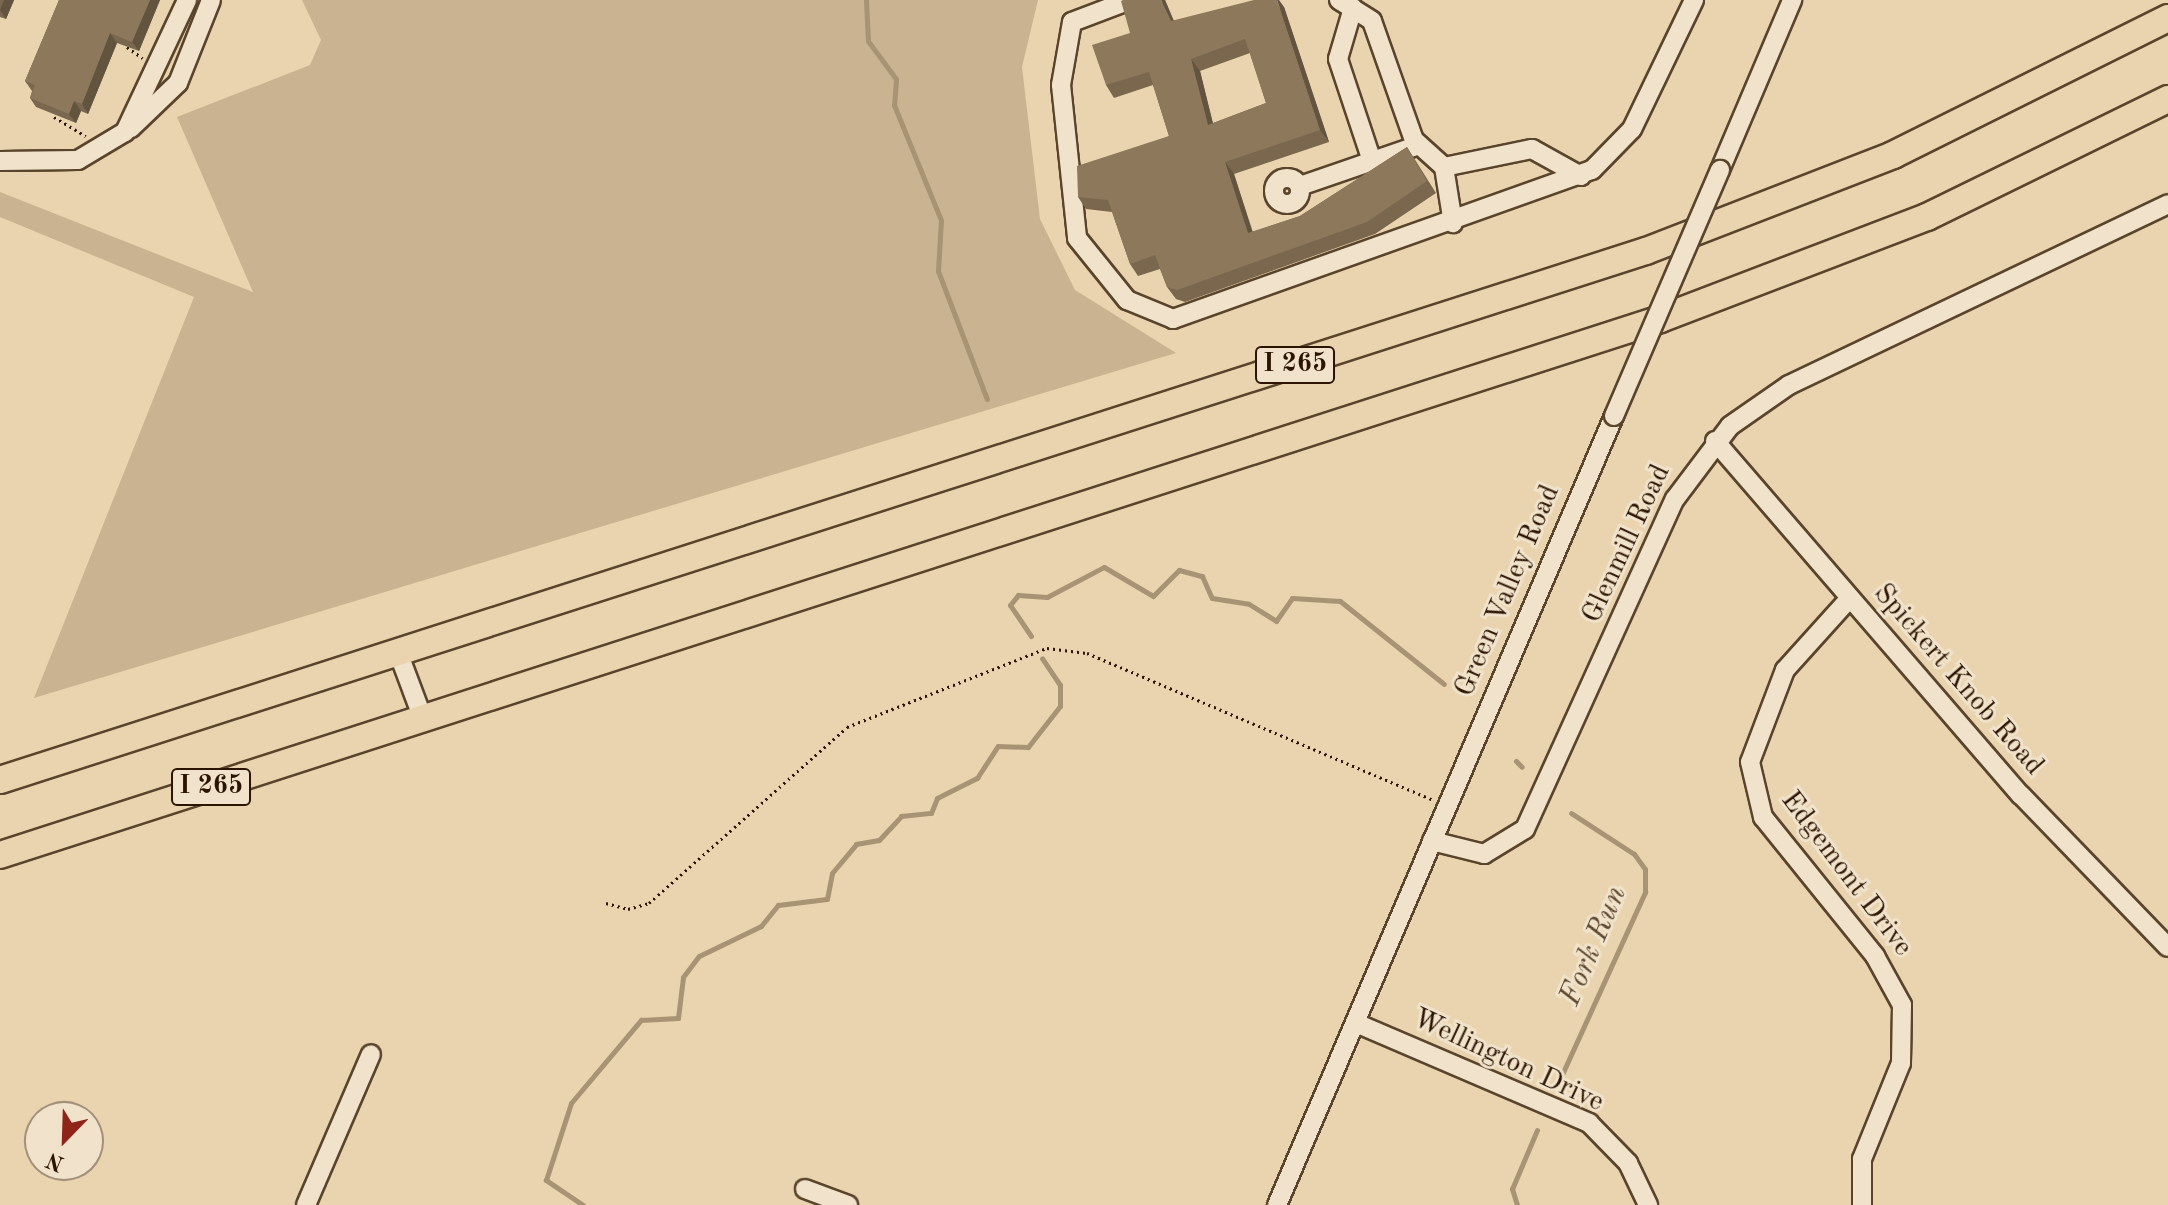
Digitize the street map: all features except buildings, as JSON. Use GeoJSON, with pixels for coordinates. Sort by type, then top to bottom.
{"type":"FeatureCollection","features":[{"type":"Feature","properties":{"kind":"highway","name":"I 265"},"geometry":{"type":"LineString","coordinates":[[0,780],[1646,251],[1893,155],[2168,18]]}},
{"type":"Feature","properties":{"kind":"highway","name":"I 265"},"geometry":{"type":"LineString","coordinates":[[0,855],[1660,319],[1927,217],[2168,99]]}},
{"type":"Feature","properties":{"kind":"street"},"geometry":{"type":"LineString","coordinates":[[125,132],[187,0]]}},
{"type":"Feature","properties":{"kind":"street"},"geometry":{"type":"LineString","coordinates":[[0,161],[78,160],[125,132],[178,83],[211,0]]}},
{"type":"Feature","properties":{"kind":"street"},"geometry":{"type":"LineString","coordinates":[[1130,0],[1072,22],[1061,85],[1077,238],[1127,300],[1173,319],[1581,176],[1632,129],[1694,0]]}},
{"type":"Feature","properties":{"kind":"street","name":"Green Valley Road"},"geometry":{"type":"LineString","coordinates":[[1277,1205],[1792,0]]}},
{"type":"Feature","properties":{"kind":"street"},"geometry":{"type":"LineString","coordinates":[[1372,161],[1338,59],[1344,2],[1372,21],[1419,145],[1444,167],[1453,223]]}},
{"type":"Feature","properties":{"kind":"street"},"geometry":{"type":"LineString","coordinates":[[1300,186],[1419,145]]}},
{"type":"Feature","properties":{"kind":"street"},"geometry":{"type":"LineString","coordinates":[[1444,167],[1532,149],[1581,176]]}},
{"type":"Feature","properties":{"kind":"street","name":"Glenmill Road"},"geometry":{"type":"LineString","coordinates":[[1432,841],[1484,854],[1525,829],[1675,499],[1715,441],[1789,385],[2168,204]]}},
{"type":"Feature","properties":{"kind":"street","name":"Spickert Knob Road"},"geometry":{"type":"LineString","coordinates":[[1715,441],[1849,599],[2168,947]]}},
{"type":"Feature","properties":{"kind":"street","name":"Edgemont Drive"},"geometry":{"type":"LineString","coordinates":[[1849,599],[1785,670],[1750,762],[1768,825],[1875,956],[1902,1005],[1901,1063],[1862,1159],[1862,1205]]}},
{"type":"Feature","properties":{"kind":"street"},"geometry":{"type":"LineString","coordinates":[[398,652],[423,719]]}},
{"type":"Feature","properties":{"kind":"street","name":"Wellington Drive"},"geometry":{"type":"LineString","coordinates":[[1356,1023],[1589,1123],[1628,1163],[1648,1205]]}},
{"type":"Feature","properties":{"kind":"street"},"geometry":{"type":"LineString","coordinates":[[306,1205],[371,1054]]}},
{"type":"Feature","properties":{"kind":"street"},"geometry":{"type":"LineString","coordinates":[[805,1189],[848,1205]]}},
{"type":"Feature","properties":{"kind":"path"},"geometry":{"type":"LineString","coordinates":[[127,47],[151,62]]}},
{"type":"Feature","properties":{"kind":"path"},"geometry":{"type":"LineString","coordinates":[[54,117],[90,142]]}},
{"type":"Feature","properties":{"kind":"path"},"geometry":{"type":"LineString","coordinates":[[606,903],[628,909],[649,903],[847,727],[1047,648],[1087,653],[1447,806]]}},
{"type":"Feature","properties":{"kind":"shaded area"},"geometry":{"type":"Polygon","coordinates":[[[302,0],[1038,0],[1022,67],[1040,219],[1075,290],[1176,353],[34,698],[194,297],[0,217],[0,192],[253,292],[177,117],[310,65],[321,40],[302,0]]]}},
{"type":"Feature","properties":{"kind":"waterway"},"geometry":{"type":"LineString","coordinates":[[866,0],[868,41],[896,79],[894,105],[941,220],[938,271],[987,399]]}},
{"type":"Feature","properties":{"kind":"waterway","name":"Fork Run"},"geometry":{"type":"LineString","coordinates":[[1031,636],[1010,605],[1018,595],[1047,597],[1104,567],[1153,596],[1179,570],[1202,576],[1212,598],[1249,604],[1276,621],[1292,598],[1340,601],[1444,684]]}},
{"type":"Feature","properties":{"kind":"waterway"},"geometry":{"type":"LineString","coordinates":[[583,1205],[546,1180],[571,1103],[641,1020],[678,1018],[683,977],[699,956],[761,926],[778,905],[827,899],[832,873],[856,844],[879,840],[901,816],[931,813],[937,798],[977,778],[998,746],[1028,747],[1060,706],[1060,685],[1042,658]]}},
{"type":"Feature","properties":{"kind":"waterway","name":"Fork Run"},"geometry":{"type":"LineString","coordinates":[[1516,761],[1522,767]]}},
{"type":"Feature","properties":{"kind":"waterway","name":"Fork Run"},"geometry":{"type":"LineString","coordinates":[[1559,1081],[1645,892],[1645,869],[1634,854],[1571,813]]}},
{"type":"Feature","properties":{"kind":"waterway","name":"Fork Run"},"geometry":{"type":"LineString","coordinates":[[1517,1205],[1512,1189],[1537,1130]]}}]}
